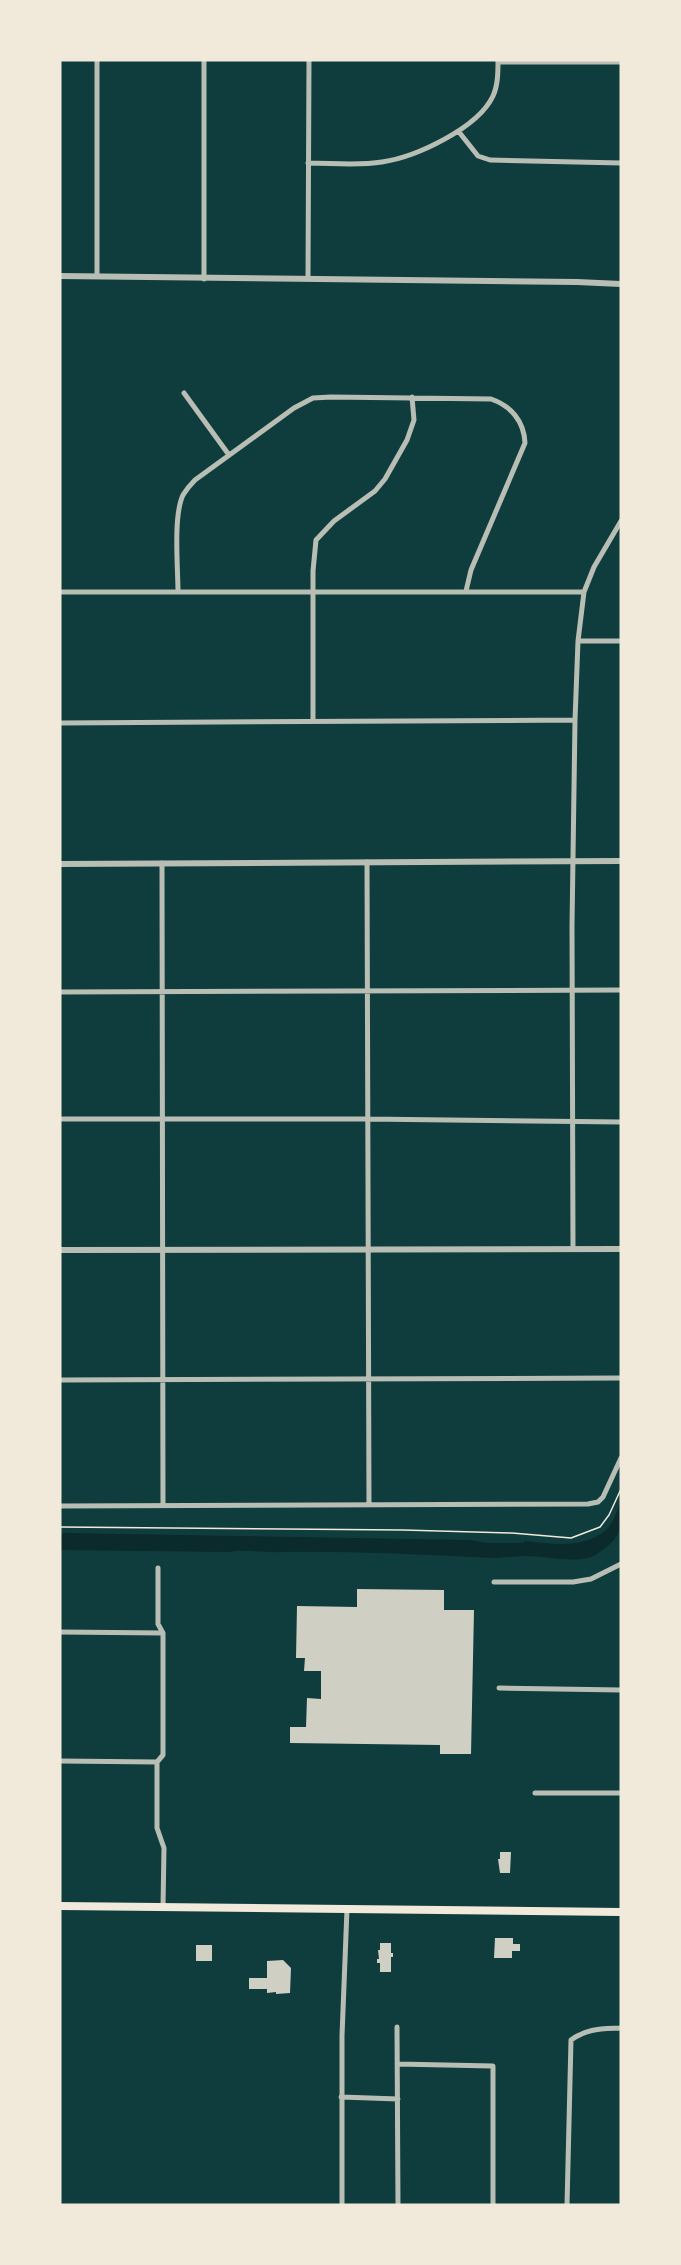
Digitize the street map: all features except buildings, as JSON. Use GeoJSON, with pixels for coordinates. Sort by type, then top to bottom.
{"type":"FeatureCollection","features":[{"type":"Feature","properties":{"kind":"main road"},"geometry":{"type":"LineString","coordinates":[[60,1906],[621,1912]]}},
{"type":"Feature","properties":{"kind":"street"},"geometry":{"type":"LineString","coordinates":[[97,60],[97,276]]}},
{"type":"Feature","properties":{"kind":"street"},"geometry":{"type":"LineString","coordinates":[[204,60],[204,279]]}},
{"type":"Feature","properties":{"kind":"street"},"geometry":{"type":"LineString","coordinates":[[308,279],[309,60]]}},
{"type":"Feature","properties":{"kind":"street"},"geometry":{"type":"LineString","coordinates":[[308,163],[383,162],[404,156],[459,132],[483,110],[493,97],[498,79],[498,61],[621,62]]}},
{"type":"Feature","properties":{"kind":"street"},"geometry":{"type":"LineString","coordinates":[[459,132],[478,156],[490,160],[621,163]]}},
{"type":"Feature","properties":{"kind":"street"},"geometry":{"type":"LineString","coordinates":[[60,276],[621,284]]}},
{"type":"Feature","properties":{"kind":"street"},"geometry":{"type":"LineString","coordinates":[[184,393],[229,455]]}},
{"type":"Feature","properties":{"kind":"street"},"geometry":{"type":"LineString","coordinates":[[178,592],[178,515],[183,496],[195,480],[294,408],[313,398],[492,399],[504,403],[513,412],[524,433],[522,450],[471,570],[466,591]]}},
{"type":"Feature","properties":{"kind":"street"},"geometry":{"type":"LineString","coordinates":[[313,720],[313,563],[316,540],[334,521],[375,491],[385,479],[407,440],[414,420],[412,398]]}},
{"type":"Feature","properties":{"kind":"street"},"geometry":{"type":"LineString","coordinates":[[573,1249],[573,861],[578,641],[584,592],[599,556],[621,521]]}},
{"type":"Feature","properties":{"kind":"street"},"geometry":{"type":"LineString","coordinates":[[60,592],[584,592]]}},
{"type":"Feature","properties":{"kind":"street"},"geometry":{"type":"LineString","coordinates":[[578,641],[621,641]]}},
{"type":"Feature","properties":{"kind":"street"},"geometry":{"type":"LineString","coordinates":[[60,723],[575,720]]}},
{"type":"Feature","properties":{"kind":"street"},"geometry":{"type":"LineString","coordinates":[[60,864],[621,861]]}},
{"type":"Feature","properties":{"kind":"street"},"geometry":{"type":"LineString","coordinates":[[367,862],[369,1504]]}},
{"type":"Feature","properties":{"kind":"street"},"geometry":{"type":"LineString","coordinates":[[162,863],[163,1506]]}},
{"type":"Feature","properties":{"kind":"street"},"geometry":{"type":"LineString","coordinates":[[60,992],[621,990]]}},
{"type":"Feature","properties":{"kind":"street"},"geometry":{"type":"LineString","coordinates":[[60,1119],[621,1122]]}},
{"type":"Feature","properties":{"kind":"street"},"geometry":{"type":"LineString","coordinates":[[60,1250],[621,1249]]}},
{"type":"Feature","properties":{"kind":"street"},"geometry":{"type":"LineString","coordinates":[[60,1380],[621,1378]]}},
{"type":"Feature","properties":{"kind":"street"},"geometry":{"type":"LineString","coordinates":[[60,1506],[576,1504],[598,1502],[603,1497],[621,1458]]}},
{"type":"Feature","properties":{"kind":"street"},"geometry":{"type":"LineString","coordinates":[[494,1582],[573,1582],[591,1579],[621,1564]]}},
{"type":"Feature","properties":{"kind":"street"},"geometry":{"type":"LineString","coordinates":[[158,1568],[158,1624],[163,1633],[163,1755],[157,1762],[157,1828],[164,1848],[163,1907]]}},
{"type":"Feature","properties":{"kind":"street"},"geometry":{"type":"LineString","coordinates":[[60,1632],[163,1633]]}},
{"type":"Feature","properties":{"kind":"street"},"geometry":{"type":"LineString","coordinates":[[499,1688],[621,1690]]}},
{"type":"Feature","properties":{"kind":"street"},"geometry":{"type":"LineString","coordinates":[[60,1761],[157,1762]]}},
{"type":"Feature","properties":{"kind":"street"},"geometry":{"type":"LineString","coordinates":[[535,1793],[621,1793]]}},
{"type":"Feature","properties":{"kind":"street"},"geometry":{"type":"LineString","coordinates":[[342,2205],[342,2097],[347,1909]]}},
{"type":"Feature","properties":{"kind":"street"},"geometry":{"type":"LineString","coordinates":[[398,2027],[398,2205]]}},
{"type":"Feature","properties":{"kind":"street"},"geometry":{"type":"LineString","coordinates":[[567,2205],[571,2040],[580,2033],[594,2029],[621,2028]]}},
{"type":"Feature","properties":{"kind":"street"},"geometry":{"type":"LineString","coordinates":[[398,2064],[493,2066],[493,2205]]}},
{"type":"Feature","properties":{"kind":"street"},"geometry":{"type":"LineString","coordinates":[[342,2097],[398,2099]]}},
{"type":"Feature","properties":{"kind":"path"},"geometry":{"type":"LineString","coordinates":[[60,1527],[403,1530],[512,1533],[571,1538],[600,1527],[609,1515],[621,1489]]}},
{"type":"Feature","properties":{"kind":"water"},"geometry":{"type":"Polygon","coordinates":[[[621,1502],[621,1520],[616,1538],[597,1554],[582,1559],[335,1552],[60,1550],[60,1534],[64,1533],[469,1540],[488,1543],[523,1543],[525,1541],[567,1544],[588,1540],[606,1530],[613,1521],[621,1502]]]}}]}
